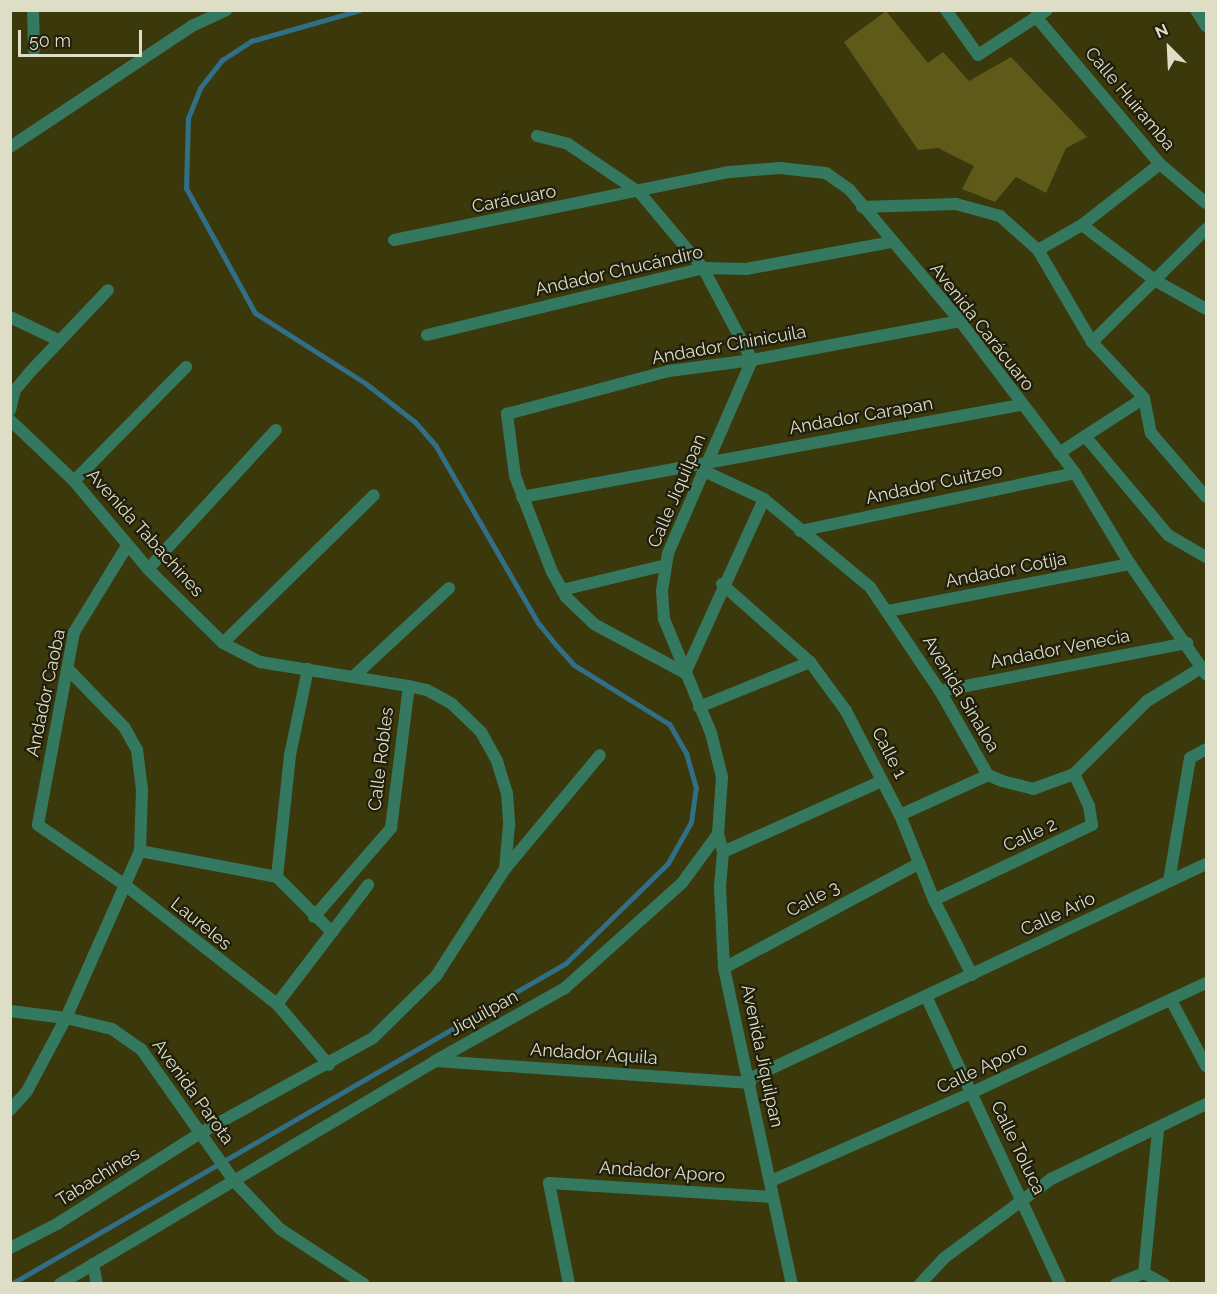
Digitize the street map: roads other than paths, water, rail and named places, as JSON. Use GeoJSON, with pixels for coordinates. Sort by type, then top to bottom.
{"type":"FeatureCollection","features":[{"type":"Feature","properties":{"kind":"street"},"geometry":{"type":"LineString","coordinates":[[33,10],[34,50]]}},
{"type":"Feature","properties":{"kind":"street"},"geometry":{"type":"LineString","coordinates":[[15,145],[192,26],[227,10]]}},
{"type":"Feature","properties":{"kind":"street"},"geometry":{"type":"LineString","coordinates":[[946,10],[978,55],[1040,13]]}},
{"type":"Feature","properties":{"kind":"street"},"geometry":{"type":"LineString","coordinates":[[1196,10],[1206,26]]}},
{"type":"Feature","properties":{"kind":"street","name":"Calle Huiramba"},"geometry":{"type":"LineString","coordinates":[[1040,13],[1160,164],[1206,203]]}},
{"type":"Feature","properties":{"kind":"street"},"geometry":{"type":"LineString","coordinates":[[537,136],[568,144],[640,192],[703,268],[752,360]]}},
{"type":"Feature","properties":{"kind":"street"},"geometry":{"type":"LineString","coordinates":[[1038,250],[1082,225],[1160,164]]}},
{"type":"Feature","properties":{"kind":"street","name":"Avenida Carácuaro"},"geometry":{"type":"LineString","coordinates":[[640,192],[677,181],[780,168],[826,173],[849,189],[891,242],[960,321],[1020,405],[1075,473],[1130,564],[1205,669]]}},
{"type":"Feature","properties":{"kind":"street","name":"Carácuaro"},"geometry":{"type":"LineString","coordinates":[[394,240],[640,192]]}},
{"type":"Feature","properties":{"kind":"street"},"geometry":{"type":"LineString","coordinates":[[862,207],[956,204],[1000,216],[1038,250],[1092,342],[1144,398],[1152,433],[1206,497]]}},
{"type":"Feature","properties":{"kind":"street"},"geometry":{"type":"LineString","coordinates":[[1082,225],[1156,280],[1206,309]]}},
{"type":"Feature","properties":{"kind":"street"},"geometry":{"type":"LineString","coordinates":[[1092,342],[1206,229]]}},
{"type":"Feature","properties":{"kind":"street","name":"Andador Chucándiro"},"geometry":{"type":"LineString","coordinates":[[427,335],[703,268],[746,269],[891,242]]}},
{"type":"Feature","properties":{"kind":"street"},"geometry":{"type":"LineString","coordinates":[[10,410],[15,390],[108,290]]}},
{"type":"Feature","properties":{"kind":"street"},"geometry":{"type":"LineString","coordinates":[[10,317],[60,340]]}},
{"type":"Feature","properties":{"kind":"street","name":"Andador Chinicuila"},"geometry":{"type":"LineString","coordinates":[[522,497],[511,455],[507,414],[669,371],[752,360],[960,321]]}},
{"type":"Feature","properties":{"kind":"street","name":"Calle Jiquilpan"},"geometry":{"type":"LineString","coordinates":[[718,834],[722,777],[699,707],[664,619],[662,591],[666,565],[752,360]]}},
{"type":"Feature","properties":{"kind":"street"},"geometry":{"type":"LineString","coordinates":[[74,481],[186,367]]}},
{"type":"Feature","properties":{"kind":"street"},"geometry":{"type":"LineString","coordinates":[[1059,453],[1144,398]]}},
{"type":"Feature","properties":{"kind":"street","name":"Andador Carapan"},"geometry":{"type":"LineString","coordinates":[[522,497],[706,466],[1020,405]]}},
{"type":"Feature","properties":{"kind":"street","name":"Avenida Tabachines"},"geometry":{"type":"LineString","coordinates":[[10,420],[74,481],[148,569],[223,643],[260,662],[428,690],[452,704],[481,732],[497,761],[507,793],[509,825],[505,869],[436,976],[373,1038],[204,1134]]}},
{"type":"Feature","properties":{"kind":"street"},"geometry":{"type":"LineString","coordinates":[[148,569],[276,430]]}},
{"type":"Feature","properties":{"kind":"street"},"geometry":{"type":"LineString","coordinates":[[1085,436],[1168,534],[1206,557]]}},
{"type":"Feature","properties":{"kind":"street","name":"Avenida Sinaloa"},"geometry":{"type":"LineString","coordinates":[[706,466],[764,499],[800,531],[848,566],[888,611],[940,691],[988,775],[1033,789],[1074,774],[1147,702],[1205,669]]}},
{"type":"Feature","properties":{"kind":"street","name":"Andador Cuitzeo"},"geometry":{"type":"LineString","coordinates":[[800,531],[1075,473]]}},
{"type":"Feature","properties":{"kind":"street"},"geometry":{"type":"LineString","coordinates":[[223,643],[374,495]]}},
{"type":"Feature","properties":{"kind":"street"},"geometry":{"type":"LineString","coordinates":[[522,497],[562,590],[594,624],[685,673],[722,584],[764,499]]}},
{"type":"Feature","properties":{"kind":"street","name":"Andador Caoba"},"geometry":{"type":"LineString","coordinates":[[38,825],[74,632],[127,546]]}},
{"type":"Feature","properties":{"kind":"street","name":"Andador Cotija"},"geometry":{"type":"LineString","coordinates":[[888,611],[1130,564]]}},
{"type":"Feature","properties":{"kind":"street"},"geometry":{"type":"LineString","coordinates":[[562,590],[666,565]]}},
{"type":"Feature","properties":{"kind":"street","name":"Calle 1"},"geometry":{"type":"LineString","coordinates":[[722,584],[810,662],[846,711],[900,815],[934,900],[972,975]]}},
{"type":"Feature","properties":{"kind":"street"},"geometry":{"type":"LineString","coordinates":[[353,676],[449,588]]}},
{"type":"Feature","properties":{"kind":"street","name":"Andador Venecia"},"geometry":{"type":"LineString","coordinates":[[940,691],[1187,643]]}},
{"type":"Feature","properties":{"kind":"street"},"geometry":{"type":"LineString","coordinates":[[699,707],[810,662]]}},
{"type":"Feature","properties":{"kind":"street"},"geometry":{"type":"LineString","coordinates":[[10,1110],[27,1090],[66,1018],[140,851],[142,790],[137,750],[124,727],[68,669]]}},
{"type":"Feature","properties":{"kind":"street"},"geometry":{"type":"LineString","coordinates":[[277,877],[290,755],[308,669]]}},
{"type":"Feature","properties":{"kind":"street","name":"Calle Robles"},"geometry":{"type":"LineString","coordinates":[[314,917],[391,828],[409,686]]}},
{"type":"Feature","properties":{"kind":"street"},"geometry":{"type":"LineString","coordinates":[[1169,882],[1190,758],[1206,748]]}},
{"type":"Feature","properties":{"kind":"street"},"geometry":{"type":"LineString","coordinates":[[505,869],[600,755]]}},
{"type":"Feature","properties":{"kind":"street","name":"Calle 2"},"geometry":{"type":"LineString","coordinates":[[934,900],[1092,825],[1089,806],[1074,774]]}},
{"type":"Feature","properties":{"kind":"street"},"geometry":{"type":"LineString","coordinates":[[900,815],[988,775]]}},
{"type":"Feature","properties":{"kind":"street"},"geometry":{"type":"LineString","coordinates":[[723,852],[882,780]]}},
{"type":"Feature","properties":{"kind":"street","name":"Laureles"},"geometry":{"type":"LineString","coordinates":[[38,825],[125,885],[277,1004],[329,1065]]}},
{"type":"Feature","properties":{"kind":"street","name":"Avenida Jiquilpan"},"geometry":{"type":"LineString","coordinates":[[718,834],[723,852],[720,887],[724,968],[792,1284]]}},
{"type":"Feature","properties":{"kind":"street","name":"Jiquilpan"},"geometry":{"type":"LineString","coordinates":[[60,1284],[435,1060],[573,982],[682,883],[718,834]]}},
{"type":"Feature","properties":{"kind":"street"},"geometry":{"type":"LineString","coordinates":[[140,851],[277,877],[314,917],[332,932]]}},
{"type":"Feature","properties":{"kind":"street","name":"Calle 3"},"geometry":{"type":"LineString","coordinates":[[724,968],[920,863]]}},
{"type":"Feature","properties":{"kind":"street","name":"Calle Ario"},"geometry":{"type":"LineString","coordinates":[[926,996],[1206,864]]}},
{"type":"Feature","properties":{"kind":"street"},"geometry":{"type":"LineString","coordinates":[[277,1004],[368,885]]}},
{"type":"Feature","properties":{"kind":"street","name":"Calle Aporo"},"geometry":{"type":"LineString","coordinates":[[771,1181],[972,1093],[1206,983]]}},
{"type":"Feature","properties":{"kind":"street","name":"Andador Aquila"},"geometry":{"type":"LineString","coordinates":[[435,1060],[749,1081],[926,996]]}},
{"type":"Feature","properties":{"kind":"street","name":"Calle Toluca"},"geometry":{"type":"LineString","coordinates":[[926,996],[1024,1201],[1060,1284]]}},
{"type":"Feature","properties":{"kind":"street"},"geometry":{"type":"LineString","coordinates":[[1171,1000],[1206,1066]]}},
{"type":"Feature","properties":{"kind":"street","name":"Avenida Parota"},"geometry":{"type":"LineString","coordinates":[[10,1011],[66,1018],[112,1029],[141,1049],[204,1134],[234,1181],[280,1229],[364,1284]]}},
{"type":"Feature","properties":{"kind":"street"},"geometry":{"type":"LineString","coordinates":[[920,1284],[944,1258],[1051,1179],[1158,1130],[1206,1104]]}},
{"type":"Feature","properties":{"kind":"street"},"geometry":{"type":"LineString","coordinates":[[1144,1273],[1158,1130]]}},
{"type":"Feature","properties":{"kind":"street","name":"Tabachines"},"geometry":{"type":"LineString","coordinates":[[10,1248],[57,1224],[204,1134]]}},
{"type":"Feature","properties":{"kind":"street","name":"Andador Aporo"},"geometry":{"type":"LineString","coordinates":[[569,1284],[549,1183],[773,1197]]}},
{"type":"Feature","properties":{"kind":"street"},"geometry":{"type":"LineString","coordinates":[[93,1264],[97,1284]]}},
{"type":"Feature","properties":{"kind":"street"},"geometry":{"type":"LineString","coordinates":[[1116,1284],[1144,1273]]}},
{"type":"Feature","properties":{"kind":"street"},"geometry":{"type":"LineString","coordinates":[[1144,1273],[1164,1284]]}},
{"type":"Feature","properties":{"kind":"waterway"},"geometry":{"type":"LineString","coordinates":[[11,1284],[566,963],[668,863],[691,822],[696,788],[686,753],[669,724],[574,665],[556,645],[538,623],[436,446],[415,422],[365,383],[255,313],[186,188],[188,118],[200,88],[222,60],[251,41],[360,10]]}}]}
